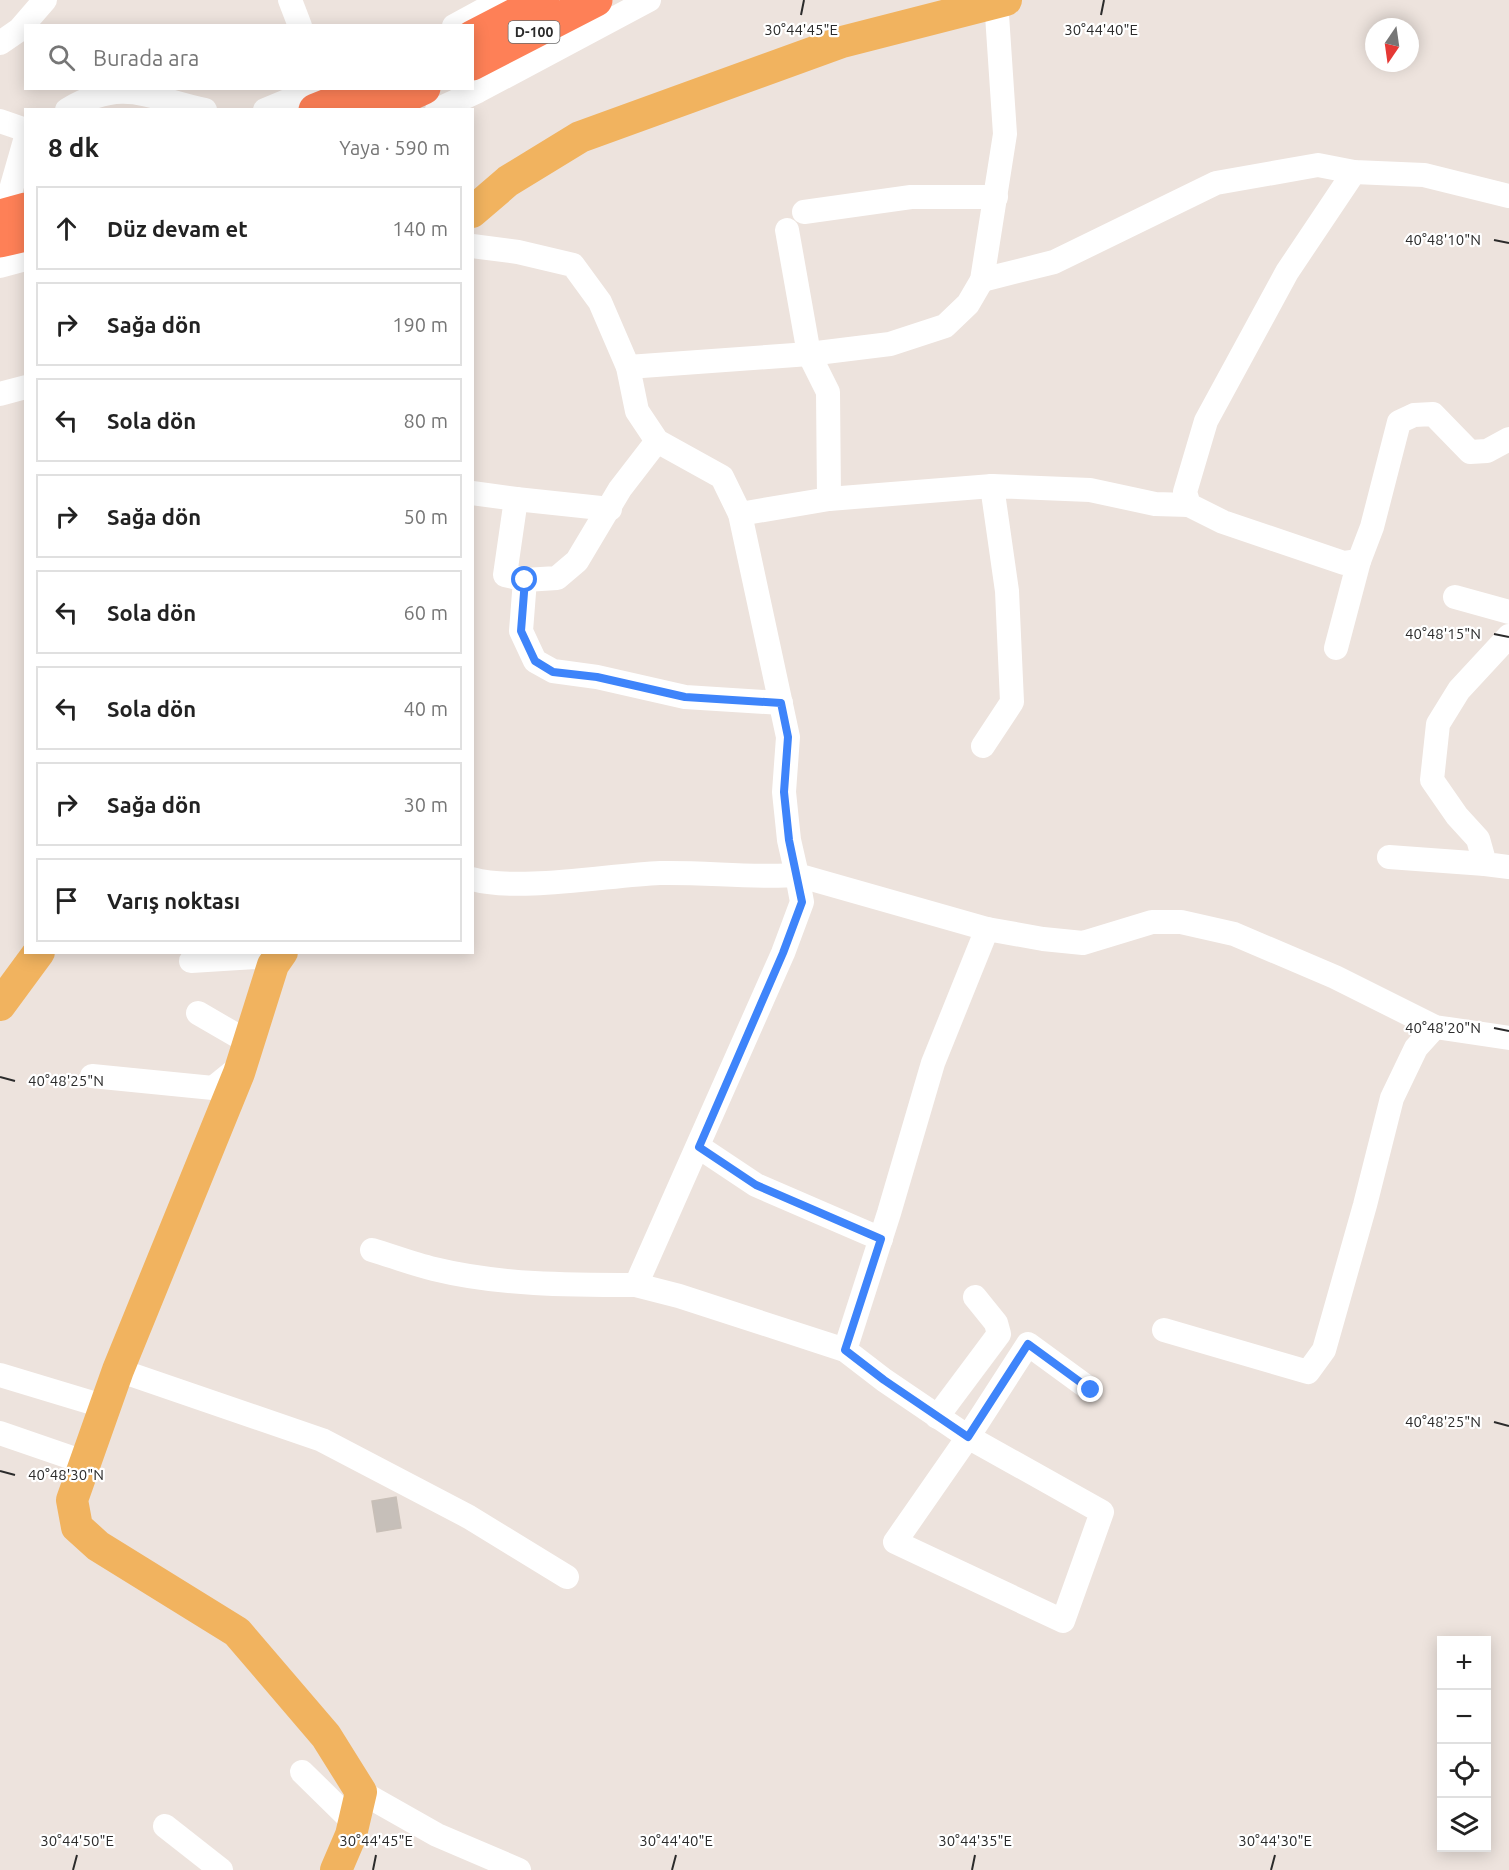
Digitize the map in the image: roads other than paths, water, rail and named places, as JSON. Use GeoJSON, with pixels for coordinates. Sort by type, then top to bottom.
{"type":"FeatureCollection","features":[{"type":"Feature","properties":{"kind":"highway","name":"D-100"},"geometry":{"type":"LineString","coordinates":[[474,36],[543,0]]}},
{"type":"Feature","properties":{"kind":"highway","name":"D-100"},"geometry":{"type":"LineString","coordinates":[[474,63],[596,0]]}},
{"type":"Feature","properties":{"kind":"highway"},"geometry":{"type":"LineString","coordinates":[[312,95],[353,90]]}},
{"type":"Feature","properties":{"kind":"highway"},"geometry":{"type":"LineString","coordinates":[[380,108],[420,90]]}},
{"type":"Feature","properties":{"kind":"highway"},"geometry":{"type":"LineString","coordinates":[[0,241],[24,235]]}},
{"type":"Feature","properties":{"kind":"main road"},"geometry":{"type":"LineString","coordinates":[[474,210],[508,181],[580,137],[842,42],[1000,1]]}},
{"type":"Feature","properties":{"kind":"main road"},"geometry":{"type":"LineString","coordinates":[[0,973],[24,941]]}},
{"type":"Feature","properties":{"kind":"main road"},"geometry":{"type":"LineString","coordinates":[[0,1005],[38,954]]}},
{"type":"Feature","properties":{"kind":"main road"},"geometry":{"type":"LineString","coordinates":[[278,959],[239,1073],[118,1370],[72,1500],[77,1527],[98,1546],[237,1632],[326,1736],[361,1792],[354,1823],[336,1870]]}},
{"type":"Feature","properties":{"kind":"street"},"geometry":{"type":"LineString","coordinates":[[24,24],[45,0]]}},
{"type":"Feature","properties":{"kind":"street"},"geometry":{"type":"LineString","coordinates":[[290,0],[299,24]]}},
{"type":"Feature","properties":{"kind":"street"},"geometry":{"type":"LineString","coordinates":[[458,24],[502,0]]}},
{"type":"Feature","properties":{"kind":"street"},"geometry":{"type":"LineString","coordinates":[[441,108],[478,91],[649,0]]}},
{"type":"Feature","properties":{"kind":"street"},"geometry":{"type":"LineString","coordinates":[[628,367],[809,354],[890,344],[945,326],[968,304],[982,280],[1005,134],[1000,1]]}},
{"type":"Feature","properties":{"kind":"street"},"geometry":{"type":"LineString","coordinates":[[0,43],[24,24]]}},
{"type":"Feature","properties":{"kind":"street"},"geometry":{"type":"LineString","coordinates":[[72,108],[111,92],[139,91],[198,108]]}},
{"type":"Feature","properties":{"kind":"street"},"geometry":{"type":"LineString","coordinates":[[271,108],[312,95]]}},
{"type":"Feature","properties":{"kind":"street"},"geometry":{"type":"LineString","coordinates":[[0,121],[24,129]]}},
{"type":"Feature","properties":{"kind":"street"},"geometry":{"type":"LineString","coordinates":[[12,200],[24,146]]}},
{"type":"Feature","properties":{"kind":"street"},"geometry":{"type":"LineString","coordinates":[[982,280],[1054,262],[1216,183],[1318,165],[1354,172],[1424,175],[1509,196]]}},
{"type":"Feature","properties":{"kind":"street"},"geometry":{"type":"LineString","coordinates":[[1190,505],[1185,492],[1206,421],[1287,272],[1354,172]]}},
{"type":"Feature","properties":{"kind":"street"},"geometry":{"type":"LineString","coordinates":[[804,212],[910,197],[996,197]]}},
{"type":"Feature","properties":{"kind":"street"},"geometry":{"type":"LineString","coordinates":[[786,230],[809,354],[828,392],[829,499]]}},
{"type":"Feature","properties":{"kind":"street"},"geometry":{"type":"LineString","coordinates":[[474,246],[518,252],[573,265],[600,302],[628,367],[637,411],[657,441],[722,477],[740,514],[788,737],[784,792],[789,840],[802,902],[783,953],[636,1286]]}},
{"type":"Feature","properties":{"kind":"street"},"geometry":{"type":"LineString","coordinates":[[0,266],[24,260]]}},
{"type":"Feature","properties":{"kind":"street"},"geometry":{"type":"LineString","coordinates":[[0,394],[24,388]]}},
{"type":"Feature","properties":{"kind":"street"},"geometry":{"type":"LineString","coordinates":[[1335,648],[1359,561],[1372,527],[1399,422],[1414,416],[1433,414],[1470,452],[1487,451],[1509,439]]}},
{"type":"Feature","properties":{"kind":"street"},"geometry":{"type":"LineString","coordinates":[[516,499],[505,575],[525,580],[557,578],[577,561],[620,489],[657,441]]}},
{"type":"Feature","properties":{"kind":"street"},"geometry":{"type":"LineString","coordinates":[[983,746],[1012,702],[1006,591],[992,486]]}},
{"type":"Feature","properties":{"kind":"street"},"geometry":{"type":"LineString","coordinates":[[740,514],[829,499],[992,486],[1090,490],[1155,504],[1190,505],[1223,522],[1344,563],[1359,561]]}},
{"type":"Feature","properties":{"kind":"street"},"geometry":{"type":"LineString","coordinates":[[474,493],[610,509]]}},
{"type":"Feature","properties":{"kind":"street"},"geometry":{"type":"LineString","coordinates":[[525,580],[521,631],[535,661],[553,672],[597,677],[685,697],[781,703]]}},
{"type":"Feature","properties":{"kind":"street"},"geometry":{"type":"LineString","coordinates":[[1455,597],[1509,612]]}},
{"type":"Feature","properties":{"kind":"street"},"geometry":{"type":"LineString","coordinates":[[1485,864],[1478,839],[1457,816],[1432,780],[1438,724],[1459,690],[1509,636]]}},
{"type":"Feature","properties":{"kind":"street"},"geometry":{"type":"LineString","coordinates":[[1389,857],[1509,867]]}},
{"type":"Feature","properties":{"kind":"street"},"geometry":{"type":"LineString","coordinates":[[474,880],[482,882],[530,882],[661,873],[756,878],[797,874],[987,929],[1083,943],[1152,922],[1181,922],[1234,934],[1335,977],[1435,1027],[1509,1038]]}},
{"type":"Feature","properties":{"kind":"street"},"geometry":{"type":"LineString","coordinates":[[845,1350],[881,1239],[933,1063],[987,929]]}},
{"type":"Feature","properties":{"kind":"street"},"geometry":{"type":"LineString","coordinates":[[191,961],[257,957],[278,959]]}},
{"type":"Feature","properties":{"kind":"street"},"geometry":{"type":"LineString","coordinates":[[198,1013],[236,1035],[251,1038]]}},
{"type":"Feature","properties":{"kind":"street"},"geometry":{"type":"LineString","coordinates":[[1164,1330],[1308,1372],[1324,1350],[1365,1205],[1392,1098],[1416,1048],[1435,1027]]}},
{"type":"Feature","properties":{"kind":"street"},"geometry":{"type":"LineString","coordinates":[[92,1076],[213,1088],[234,1071],[239,1073]]}},
{"type":"Feature","properties":{"kind":"street"},"geometry":{"type":"LineString","coordinates":[[699,1147],[756,1185],[881,1239]]}},
{"type":"Feature","properties":{"kind":"street"},"geometry":{"type":"LineString","coordinates":[[372,1250],[435,1269],[507,1280],[563,1285],[636,1286],[679,1296],[845,1350],[968,1437],[1102,1512],[1063,1621],[895,1542],[968,1437],[1028,1344],[1091,1390]]}},
{"type":"Feature","properties":{"kind":"street"},"geometry":{"type":"LineString","coordinates":[[937,1417],[999,1334],[996,1323],[975,1297]]}},
{"type":"Feature","properties":{"kind":"street"},"geometry":{"type":"LineString","coordinates":[[118,1370],[322,1440],[469,1517],[567,1577]]}},
{"type":"Feature","properties":{"kind":"street"},"geometry":{"type":"LineString","coordinates":[[0,1375],[106,1407]]}},
{"type":"Feature","properties":{"kind":"street"},"geometry":{"type":"LineString","coordinates":[[0,1433],[84,1462]]}},
{"type":"Feature","properties":{"kind":"street"},"geometry":{"type":"LineString","coordinates":[[302,1772],[354,1823]]}},
{"type":"Feature","properties":{"kind":"street"},"geometry":{"type":"LineString","coordinates":[[361,1792],[437,1836],[519,1870]]}},
{"type":"Feature","properties":{"kind":"street"},"geometry":{"type":"LineString","coordinates":[[165,1826],[221,1870]]}}]}
